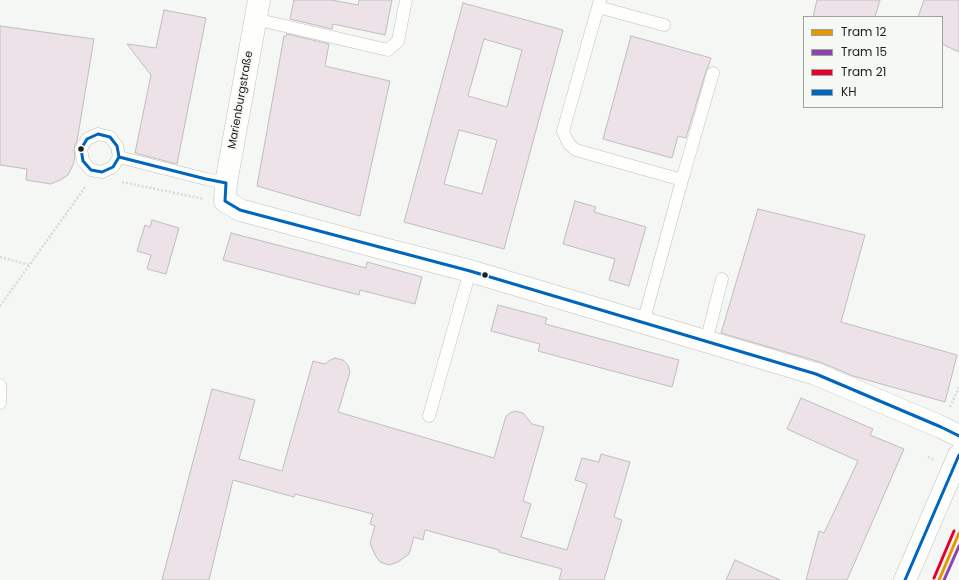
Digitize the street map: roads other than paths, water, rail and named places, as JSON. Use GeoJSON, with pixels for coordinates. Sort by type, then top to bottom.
{"type":"FeatureCollection","features":[{"type":"Feature","properties":{"kind":"street","name":"Marienburgstraße"},"geometry":{"type":"LineString","coordinates":[[226,192],[257,9]]}},
{"type":"Feature","properties":{"kind":"street"},"geometry":{"type":"LineString","coordinates":[[226,192],[240,210],[470,271],[816,374],[959,436]]}},
{"type":"Feature","properties":{"kind":"street"},"geometry":{"type":"LineString","coordinates":[[905,580],[959,455]]}},
{"type":"Feature","properties":{"kind":"lane"},"geometry":{"type":"LineString","coordinates":[[257,9],[388,50],[398,41],[406,0]]}},
{"type":"Feature","properties":{"kind":"lane"},"geometry":{"type":"LineString","coordinates":[[664,25],[599,3],[563,131],[569,144],[576,150],[682,180]]}},
{"type":"Feature","properties":{"kind":"lane"},"geometry":{"type":"LineString","coordinates":[[643,323],[713,73]]}},
{"type":"Feature","properties":{"kind":"lane"},"geometry":{"type":"LineString","coordinates":[[119,157],[206,179],[226,192]]}},
{"type":"Feature","properties":{"kind":"lane"},"geometry":{"type":"LineString","coordinates":[[429,416],[470,271]]}},
{"type":"Feature","properties":{"kind":"lane"},"geometry":{"type":"LineString","coordinates":[[706,342],[722,279]]}},
{"type":"Feature","properties":{"kind":"lane"},"geometry":{"type":"LineString","coordinates":[[0,385],[0,403]]}},
{"type":"Feature","properties":{"kind":"tram line","name":"21"},"geometry":{"type":"LineString","coordinates":[[934,578],[954,531]]}},
{"type":"Feature","properties":{"kind":"tram line","name":"12"},"geometry":{"type":"LineString","coordinates":[[939,580],[959,533]]}},
{"type":"Feature","properties":{"kind":"tram line","name":"15"},"geometry":{"type":"LineString","coordinates":[[944,580],[959,546]]}}]}
